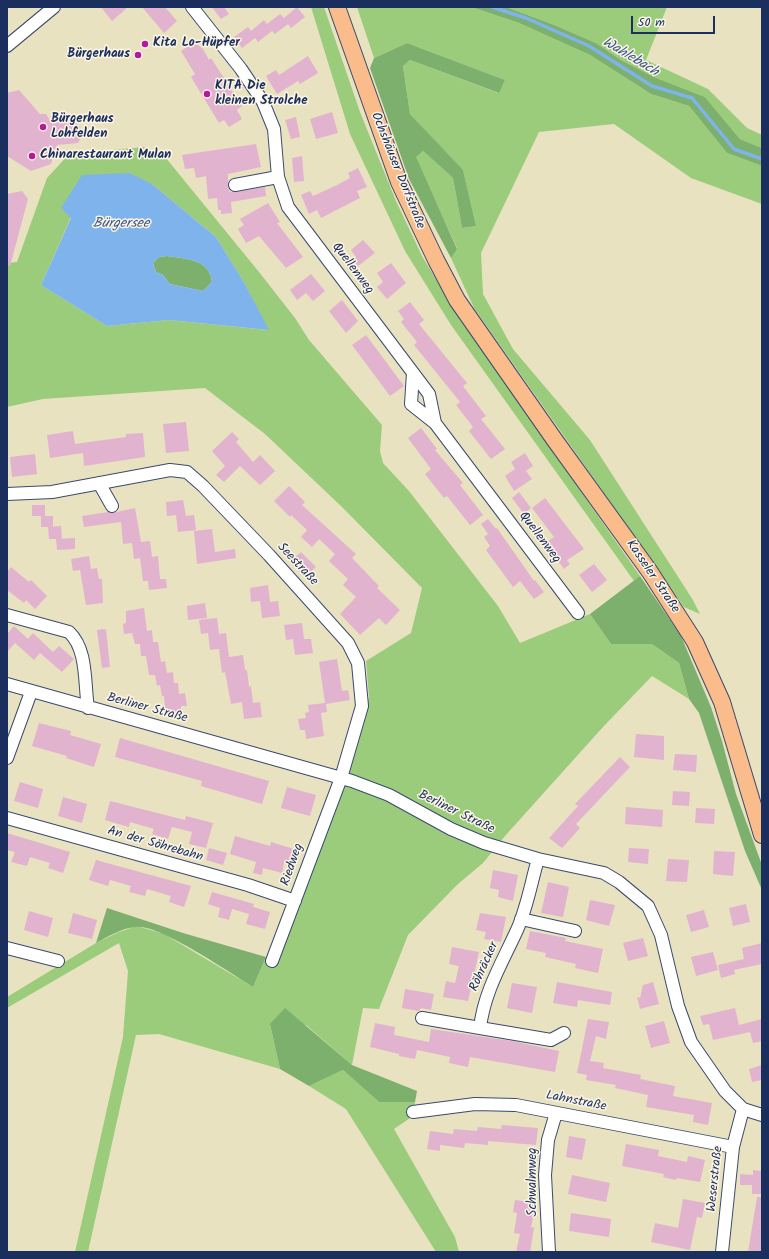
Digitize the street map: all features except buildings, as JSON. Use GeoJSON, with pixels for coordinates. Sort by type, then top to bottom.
{"type":"FeatureCollection","features":[{"type":"Feature","properties":{"kind":"main road","name":"Ochshäuser Dorfstraße"},"geometry":{"type":"LineString","coordinates":[[336,7],[399,182],[457,300],[491,346]]}},
{"type":"Feature","properties":{"kind":"main road","name":"Kasseler Straße"},"geometry":{"type":"LineString","coordinates":[[491,346],[554,439],[650,572],[695,642],[722,702],[762,835]]}},
{"type":"Feature","properties":{"kind":"street"},"geometry":{"type":"LineString","coordinates":[[7,46],[54,7]]}},
{"type":"Feature","properties":{"kind":"street","name":"Quellenweg"},"geometry":{"type":"LineString","coordinates":[[192,7],[241,68],[263,102],[274,130],[278,177],[288,207],[429,394],[435,423]]}},
{"type":"Feature","properties":{"kind":"street"},"geometry":{"type":"LineString","coordinates":[[235,185],[278,177]]}},
{"type":"Feature","properties":{"kind":"street","name":"Quellenweg"},"geometry":{"type":"LineString","coordinates":[[413,373],[411,404],[435,423],[578,613]]}},
{"type":"Feature","properties":{"kind":"street","name":"Seestraße"},"geometry":{"type":"LineString","coordinates":[[7,494],[52,492],[170,470],[187,472],[235,519],[348,643],[358,664],[362,706],[340,778]]}},
{"type":"Feature","properties":{"kind":"street"},"geometry":{"type":"LineString","coordinates":[[99,483],[112,506]]}},
{"type":"Feature","properties":{"kind":"street"},"geometry":{"type":"LineString","coordinates":[[7,615],[69,632],[75,638],[81,652],[88,708]]}},
{"type":"Feature","properties":{"kind":"street","name":"Berliner Straße"},"geometry":{"type":"LineString","coordinates":[[7,684],[88,708],[197,736],[340,778],[389,795],[451,829],[484,843],[538,859],[604,873],[619,882],[648,906],[661,935],[678,1006],[691,1042],[725,1091],[743,1109],[762,1115]]}},
{"type":"Feature","properties":{"kind":"street"},"geometry":{"type":"LineString","coordinates":[[7,758],[31,692]]}},
{"type":"Feature","properties":{"kind":"street","name":"Riedweg"},"geometry":{"type":"LineString","coordinates":[[272,961],[340,778]]}},
{"type":"Feature","properties":{"kind":"street","name":"An der Söhrebahn"},"geometry":{"type":"LineString","coordinates":[[7,818],[248,885],[295,901]]}},
{"type":"Feature","properties":{"kind":"street","name":"Röhräcker"},"geometry":{"type":"LineString","coordinates":[[480,1028],[482,1009],[489,988],[521,919],[538,859]]}},
{"type":"Feature","properties":{"kind":"street"},"geometry":{"type":"LineString","coordinates":[[521,919],[575,931]]}},
{"type":"Feature","properties":{"kind":"street"},"geometry":{"type":"LineString","coordinates":[[7,948],[58,961]]}},
{"type":"Feature","properties":{"kind":"street"},"geometry":{"type":"LineString","coordinates":[[422,1018],[551,1040],[564,1033]]}},
{"type":"Feature","properties":{"kind":"street","name":"Lahnstraße"},"geometry":{"type":"LineString","coordinates":[[413,1112],[482,1104],[516,1105],[733,1147]]}},
{"type":"Feature","properties":{"kind":"street","name":"Weserstraße"},"geometry":{"type":"LineString","coordinates":[[722,1252],[733,1147],[743,1109]]}},
{"type":"Feature","properties":{"kind":"street","name":"Schwalmweg"},"geometry":{"type":"LineString","coordinates":[[549,1252],[545,1175],[548,1140],[556,1113]]}},
{"type":"Feature","properties":{"kind":"green space"},"geometry":{"type":"Polygon","coordinates":[[[311,7],[324,7],[360,112],[396,201],[422,256],[459,318],[640,576],[634,581],[451,325],[405,251],[350,134],[311,7]]]}},
{"type":"Feature","properties":{"kind":"green space"},"geometry":{"type":"Polygon","coordinates":[[[357,7],[471,7],[519,23],[590,55],[651,94],[689,106],[727,153],[762,166],[762,204],[691,178],[614,124],[539,132],[481,253],[483,294],[513,349],[590,440],[693,600],[700,614],[684,607],[474,308],[451,258],[457,248],[415,157],[423,151],[453,178],[462,228],[476,226],[463,171],[410,114],[403,66],[410,60],[498,93],[505,80],[407,43],[374,58],[357,7]]]}},
{"type":"Feature","properties":{"kind":"green space"},"geometry":{"type":"Polygon","coordinates":[[[471,7],[506,7],[552,24],[596,43],[621,60],[654,77],[705,97],[740,139],[762,148],[762,166],[727,153],[689,106],[651,94],[590,55],[519,23],[471,7]]]}},
{"type":"Feature","properties":{"kind":"green space"},"geometry":{"type":"Polygon","coordinates":[[[506,7],[667,7],[646,60],[708,89],[747,128],[762,135],[762,148],[740,139],[705,97],[654,77],[621,60],[596,43],[552,24],[506,7]]]}},
{"type":"Feature","properties":{"kind":"green space"},"geometry":{"type":"Polygon","coordinates":[[[407,43],[505,80],[499,93],[410,60],[403,66],[410,114],[463,170],[476,226],[462,228],[453,178],[423,151],[416,157],[457,249],[451,258],[409,179],[370,68],[374,58],[407,43]]]}},
{"type":"Feature","properties":{"kind":"green space"},"geometry":{"type":"Polygon","coordinates":[[[144,147],[151,155],[161,152],[259,272],[295,318],[309,340],[382,425],[380,451],[383,463],[409,491],[498,606],[520,643],[590,614],[611,644],[652,644],[679,663],[689,699],[652,676],[603,727],[505,836],[483,863],[458,884],[408,935],[379,1009],[363,1008],[352,1065],[306,1025],[270,1024],[280,1069],[159,1034],[136,1035],[88,1252],[75,1252],[123,1037],[128,971],[119,943],[7,1008],[7,997],[96,943],[119,932],[137,926],[164,934],[253,987],[266,957],[278,961],[350,764],[369,697],[366,661],[411,633],[422,588],[342,507],[265,434],[205,388],[43,399],[7,407],[7,263],[17,262],[47,178],[69,154],[144,147]],[[152,184],[71,217],[41,285],[107,326],[169,320],[268,330],[245,284],[216,237],[152,184]]]}},
{"type":"Feature","properties":{"kind":"green space"},"geometry":{"type":"Polygon","coordinates":[[[167,256],[189,259],[202,264],[210,274],[212,282],[203,291],[170,284],[163,275],[156,272],[153,263],[159,257],[167,256]]]}},
{"type":"Feature","properties":{"kind":"green space"},"geometry":{"type":"Polygon","coordinates":[[[640,576],[681,636],[711,707],[736,794],[762,865],[762,890],[745,851],[699,713],[689,699],[679,663],[652,644],[611,644],[590,614],[640,576]]]}},
{"type":"Feature","properties":{"kind":"green space"},"geometry":{"type":"Polygon","coordinates":[[[107,908],[183,933],[266,957],[253,987],[177,941],[147,928],[136,927],[125,929],[96,943],[107,908]]]}},
{"type":"Feature","properties":{"kind":"green space"},"geometry":{"type":"Polygon","coordinates":[[[285,1008],[352,1065],[417,1091],[415,1102],[379,1102],[343,1070],[309,1086],[280,1069],[270,1024],[285,1008]]]}},
{"type":"Feature","properties":{"kind":"green space"},"geometry":{"type":"Polygon","coordinates":[[[343,1070],[379,1102],[415,1102],[413,1116],[394,1129],[455,1237],[459,1252],[436,1252],[346,1109],[309,1086],[343,1070]]]}},
{"type":"Feature","properties":{"kind":"water","name":"Bürgersee"},"geometry":{"type":"Polygon","coordinates":[[[129,173],[152,184],[216,237],[245,284],[269,330],[169,320],[107,326],[41,285],[71,218],[61,208],[82,175],[129,173]],[[167,256],[159,257],[153,263],[156,272],[163,275],[170,284],[203,291],[212,282],[210,274],[202,264],[189,259],[167,256]]]}},
{"type":"Feature","properties":{"kind":"waterway","name":"Wahlebach"},"geometry":{"type":"LineString","coordinates":[[492,7],[526,18],[589,46],[652,86],[692,98],[734,149],[762,159]]}},
{"type":"Feature","properties":{"kind":"place","name":"Kita Lo-Hüpfer"},"geometry":{"type":"Point","coordinates":[145,44]}},
{"type":"Feature","properties":{"kind":"place","name":"Bürgerhaus"},"geometry":{"type":"Point","coordinates":[138,55]}},
{"type":"Feature","properties":{"kind":"place","name":"KITA Die kleinen Strolche"},"geometry":{"type":"Point","coordinates":[207,94]}},
{"type":"Feature","properties":{"kind":"place","name":"Bürgerhaus Lohfelden"},"geometry":{"type":"Point","coordinates":[43,127]}},
{"type":"Feature","properties":{"kind":"place","name":"Chinarestaurant Mulan"},"geometry":{"type":"Point","coordinates":[32,156]}}]}
